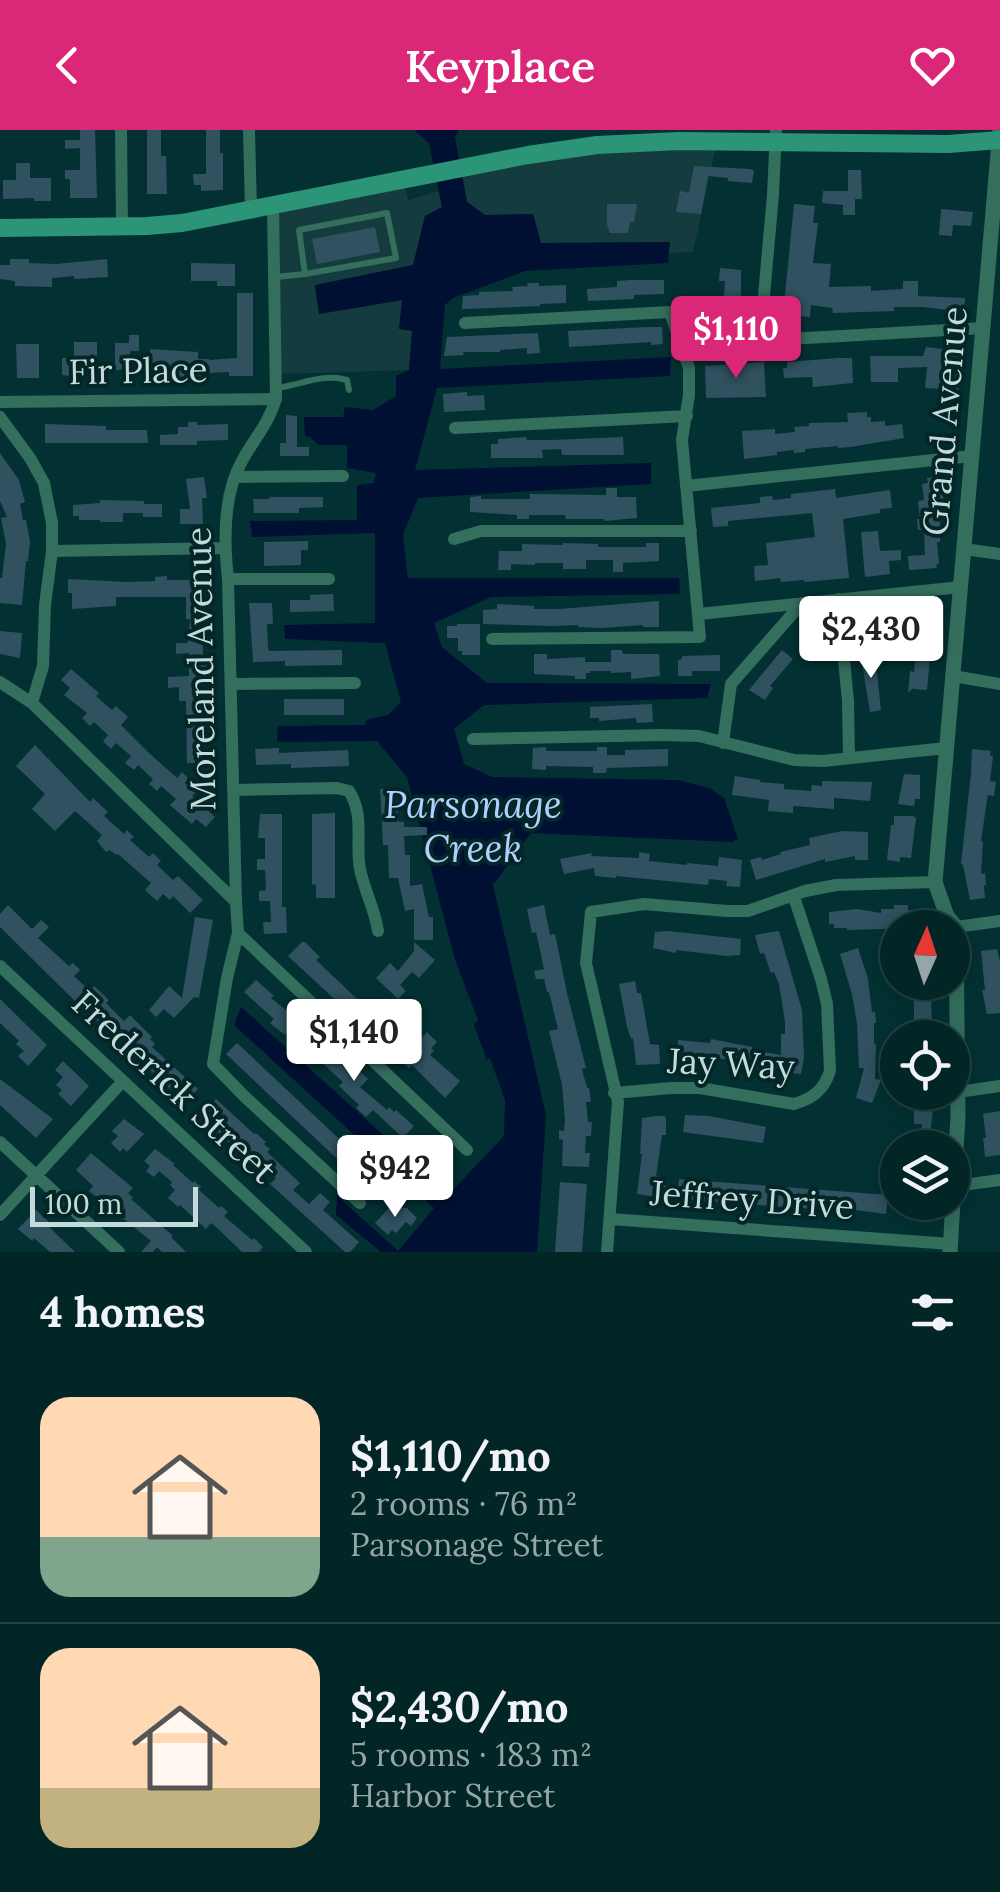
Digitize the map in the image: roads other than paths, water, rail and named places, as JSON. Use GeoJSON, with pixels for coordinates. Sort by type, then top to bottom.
{"type":"FeatureCollection","features":[{"type":"Feature","properties":{"kind":"main road"},"geometry":{"type":"LineString","coordinates":[[0,228],[182,223],[490,162],[597,145],[776,136],[1000,140]]}},
{"type":"Feature","properties":{"kind":"street"},"geometry":{"type":"LineString","coordinates":[[121,130],[122,226]]}},
{"type":"Feature","properties":{"kind":"street"},"geometry":{"type":"LineString","coordinates":[[249,130],[250,211]]}},
{"type":"Feature","properties":{"kind":"street","name":"Grand Avenue"},"geometry":{"type":"LineString","coordinates":[[945,910],[935,882],[983,328],[994,277],[1000,130]]}},
{"type":"Feature","properties":{"kind":"street"},"geometry":{"type":"LineString","coordinates":[[760,340],[776,136]]}},
{"type":"Feature","properties":{"kind":"street","name":"Moreland Avenue"},"geometry":{"type":"LineString","coordinates":[[273,207],[276,394],[269,420],[240,463],[227,516],[238,932],[212,1064],[360,1202]]}},
{"type":"Feature","properties":{"kind":"street"},"geometry":{"type":"LineString","coordinates":[[465,323],[670,312],[689,368],[682,440],[700,637],[492,639]]}},
{"type":"Feature","properties":{"kind":"street"},"geometry":{"type":"LineString","coordinates":[[680,345],[983,328]]}},
{"type":"Feature","properties":{"kind":"street","name":"Fir Place"},"geometry":{"type":"LineString","coordinates":[[0,402],[276,394]]}},
{"type":"Feature","properties":{"kind":"street"},"geometry":{"type":"LineString","coordinates":[[455,428],[687,416]]}},
{"type":"Feature","properties":{"kind":"street"},"geometry":{"type":"LineString","coordinates":[[0,417],[44,483],[52,523],[43,666],[32,703]]}},
{"type":"Feature","properties":{"kind":"street"},"geometry":{"type":"LineString","coordinates":[[686,486],[972,456]]}},
{"type":"Feature","properties":{"kind":"street"},"geometry":{"type":"LineString","coordinates":[[235,477],[343,476]]}},
{"type":"Feature","properties":{"kind":"street"},"geometry":{"type":"LineString","coordinates":[[454,539],[481,532],[691,531]]}},
{"type":"Feature","properties":{"kind":"street"},"geometry":{"type":"LineString","coordinates":[[52,552],[225,548]]}},
{"type":"Feature","properties":{"kind":"street"},"geometry":{"type":"LineString","coordinates":[[964,549],[1000,554]]}},
{"type":"Feature","properties":{"kind":"street"},"geometry":{"type":"LineString","coordinates":[[228,579],[329,579]]}},
{"type":"Feature","properties":{"kind":"street"},"geometry":{"type":"LineString","coordinates":[[700,614],[961,587]]}},
{"type":"Feature","properties":{"kind":"street"},"geometry":{"type":"LineString","coordinates":[[838,599],[849,758]]}},
{"type":"Feature","properties":{"kind":"street"},"geometry":{"type":"LineString","coordinates":[[723,743],[731,684],[802,603]]}},
{"type":"Feature","properties":{"kind":"street"},"geometry":{"type":"LineString","coordinates":[[953,676],[1000,684]]}},
{"type":"Feature","properties":{"kind":"street"},"geometry":{"type":"LineString","coordinates":[[0,682],[32,703],[236,902]]}},
{"type":"Feature","properties":{"kind":"street"},"geometry":{"type":"LineString","coordinates":[[231,684],[355,683]]}},
{"type":"Feature","properties":{"kind":"street"},"geometry":{"type":"LineString","coordinates":[[472,739],[699,736],[794,760],[946,748]]}},
{"type":"Feature","properties":{"kind":"street"},"geometry":{"type":"LineString","coordinates":[[234,790],[349,791],[359,812],[360,870],[378,931]]}},
{"type":"Feature","properties":{"kind":"street"},"geometry":{"type":"LineString","coordinates":[[607,1252],[618,1102],[586,964],[591,912],[644,904],[748,911],[836,885],[935,882]]}},
{"type":"Feature","properties":{"kind":"street","name":"Jay Way"},"geometry":{"type":"LineString","coordinates":[[614,1093],[700,1088],[794,1104],[818,1092],[830,1071],[827,1004],[794,897]]}},
{"type":"Feature","properties":{"kind":"street"},"geometry":{"type":"LineString","coordinates":[[970,925],[1000,921]]}},
{"type":"Feature","properties":{"kind":"street"},"geometry":{"type":"LineString","coordinates":[[238,932],[467,1150]]}},
{"type":"Feature","properties":{"kind":"street","name":"Frederick Street"},"geometry":{"type":"LineString","coordinates":[[0,966],[306,1252]]}},
{"type":"Feature","properties":{"kind":"street"},"geometry":{"type":"LineString","coordinates":[[0,1214],[123,1081]]}},
{"type":"Feature","properties":{"kind":"street"},"geometry":{"type":"LineString","coordinates":[[970,1090],[1000,1086]]}},
{"type":"Feature","properties":{"kind":"street"},"geometry":{"type":"LineString","coordinates":[[0,1142],[119,1252]]}},
{"type":"Feature","properties":{"kind":"street"},"geometry":{"type":"LineString","coordinates":[[970,1184],[1000,1180]]}},
{"type":"Feature","properties":{"kind":"street","name":"Jeffrey Drive"},"geometry":{"type":"LineString","coordinates":[[610,1219],[951,1248]]}},
{"type":"Feature","properties":{"kind":"street","name":"Grand Avenue"},"geometry":{"type":"LineString","coordinates":[[951,1248],[952,1220]]}},
{"type":"Feature","properties":{"kind":"lane"},"geometry":{"type":"LineString","coordinates":[[274,277],[305,274],[396,258],[387,213],[299,230],[305,274]]}},
{"type":"Feature","properties":{"kind":"lane"},"geometry":{"type":"LineString","coordinates":[[276,394],[314,378],[342,378],[347,380],[349,390]]}},
{"type":"Feature","properties":{"kind":"water","name":"Parsonage Creek"},"geometry":{"type":"Polygon","coordinates":[[[414,130],[459,130],[455,137],[467,202],[485,215],[533,214],[541,243],[670,242],[668,263],[525,271],[453,298],[445,305],[440,369],[671,357],[670,376],[437,388],[415,470],[651,463],[651,484],[418,498],[403,535],[408,578],[679,578],[680,594],[491,597],[434,623],[442,647],[487,683],[711,684],[707,698],[484,705],[454,729],[464,764],[492,777],[678,780],[709,788],[724,798],[738,839],[732,842],[531,833],[493,885],[546,1115],[537,1252],[381,1252],[336,1215],[337,1196],[398,1251],[434,1208],[234,1025],[241,1007],[449,1194],[504,1136],[505,1100],[474,1025],[478,1020],[455,960],[407,777],[377,741],[277,742],[278,726],[365,725],[366,720],[388,715],[401,702],[385,643],[285,639],[284,625],[375,623],[375,533],[252,537],[250,521],[357,520],[357,485],[374,483],[376,473],[347,468],[347,445],[319,445],[305,436],[304,417],[343,417],[345,407],[373,410],[396,396],[396,376],[409,370],[412,331],[399,329],[402,300],[319,314],[315,285],[413,265],[425,216],[442,207],[429,143],[414,130]]]}}]}
